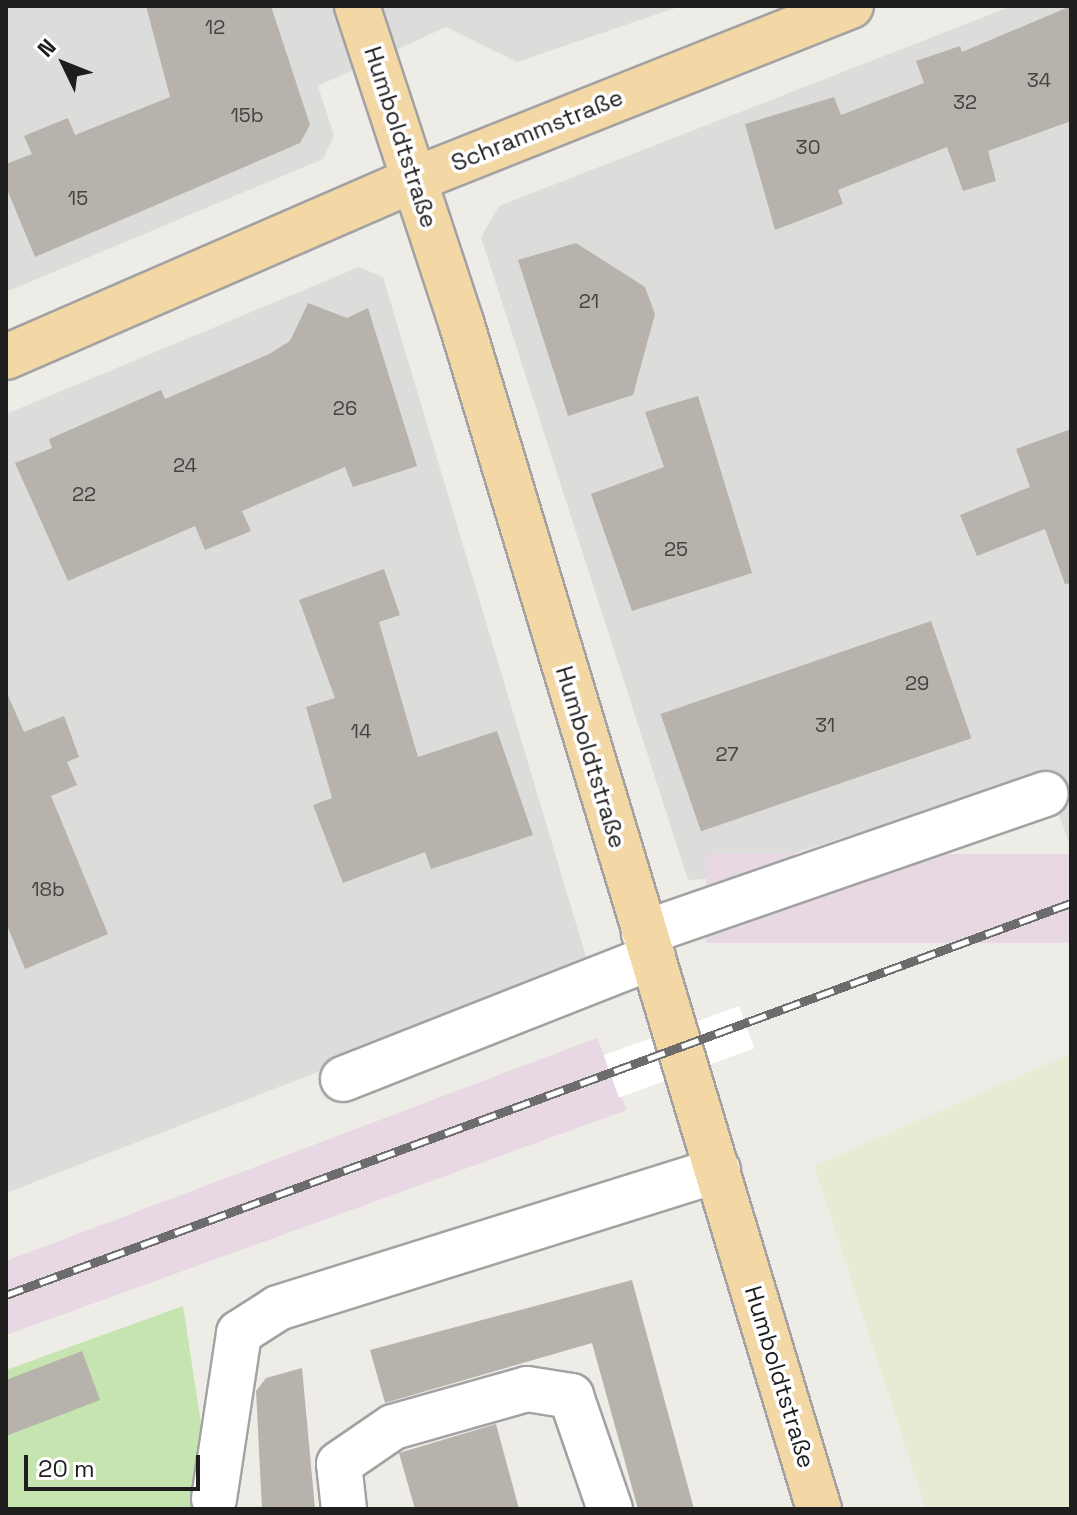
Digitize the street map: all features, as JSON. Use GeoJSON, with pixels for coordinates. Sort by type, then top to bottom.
{"type":"FeatureCollection","features":[{"type":"Feature","properties":{"kind":"main road","name":"Humboldtstraße"},"geometry":{"type":"LineString","coordinates":[[357,6],[416,179],[819,1509]]}},
{"type":"Feature","properties":{"kind":"main road","name":"Schrammstraße"},"geometry":{"type":"LineString","coordinates":[[6,357],[416,179],[851,6]]}},
{"type":"Feature","properties":{"kind":"lane"},"geometry":{"type":"LineString","coordinates":[[343,1079],[648,945],[1046,794]]}},
{"type":"Feature","properties":{"kind":"lane"},"geometry":{"type":"LineString","coordinates":[[214,1499],[239,1333],[278,1308],[718,1170]]}},
{"type":"Feature","properties":{"kind":"lane"},"geometry":{"type":"LineString","coordinates":[[344,1509],[339,1464],[393,1427],[527,1389],[571,1396],[610,1509]]}},
{"type":"Feature","properties":{"kind":"shaded area"},"geometry":{"type":"Polygon","coordinates":[[[6,6],[681,6],[517,62],[446,27],[318,86],[334,136],[323,159],[6,292],[6,6]]]}},
{"type":"Feature","properties":{"kind":"shaded area"},"geometry":{"type":"Polygon","coordinates":[[[1012,6],[1071,6],[1071,849],[1044,772],[719,878],[688,880],[481,237],[499,206],[1012,6]]]}},
{"type":"Feature","properties":{"kind":"shaded area"},"geometry":{"type":"Polygon","coordinates":[[[359,267],[383,277],[589,967],[6,1193],[6,414],[359,267]]]}},
{"type":"Feature","properties":{"kind":"shaded area"},"geometry":{"type":"Polygon","coordinates":[[[706,854],[1071,854],[1071,943],[706,943],[706,854]]]}},
{"type":"Feature","properties":{"kind":"shaded area"},"geometry":{"type":"Polygon","coordinates":[[[597,1038],[627,1110],[6,1335],[6,1261],[597,1038]]]}},
{"type":"Feature","properties":{"kind":"green space"},"geometry":{"type":"Polygon","coordinates":[[[1071,1054],[1071,1509],[926,1509],[814,1166],[1071,1054]]]}},
{"type":"Feature","properties":{"kind":"green space"},"geometry":{"type":"Polygon","coordinates":[[[183,1306],[214,1509],[6,1509],[6,1370],[183,1306]]]}},
{"type":"Feature","properties":{"kind":"pier"},"geometry":{"type":"Polygon","coordinates":[[[739,1006],[754,1048],[619,1098],[604,1055],[739,1006]]]}},
{"type":"Feature","properties":{"kind":"building"},"geometry":{"type":"Polygon","coordinates":[[[146,6],[271,6],[310,125],[300,143],[35,257],[6,187],[6,164],[32,154],[24,136],[68,118],[75,135],[170,97],[146,6]]]}},
{"type":"Feature","properties":{"kind":"building"},"geometry":{"type":"Polygon","coordinates":[[[1071,6],[1071,121],[988,151],[996,181],[963,191],[947,147],[838,190],[843,204],[775,230],[745,124],[834,97],[841,115],[924,83],[916,61],[960,46],[962,52],[1071,6]]]}},
{"type":"Feature","properties":{"kind":"building"},"geometry":{"type":"Polygon","coordinates":[[[576,243],[645,287],[655,314],[633,395],[568,416],[518,260],[576,243]]]}},
{"type":"Feature","properties":{"kind":"building"},"geometry":{"type":"Polygon","coordinates":[[[308,303],[347,318],[368,308],[417,466],[353,487],[345,467],[242,511],[251,531],[205,550],[195,526],[68,581],[15,463],[52,448],[49,439],[161,390],[165,399],[269,354],[290,341],[308,303]]]}},
{"type":"Feature","properties":{"kind":"building"},"geometry":{"type":"Polygon","coordinates":[[[698,396],[752,573],[632,611],[591,494],[664,467],[645,412],[698,396]]]}},
{"type":"Feature","properties":{"kind":"building"},"geometry":{"type":"Polygon","coordinates":[[[1071,429],[1071,583],[1065,584],[1045,529],[977,556],[960,515],[1030,487],[1016,449],[1071,429]]]}},
{"type":"Feature","properties":{"kind":"building"},"geometry":{"type":"Polygon","coordinates":[[[384,569],[400,615],[379,622],[418,757],[497,731],[533,835],[431,869],[425,852],[343,883],[313,805],[332,798],[306,707],[335,698],[299,600],[384,569]]]}},
{"type":"Feature","properties":{"kind":"building"},"geometry":{"type":"Polygon","coordinates":[[[931,621],[971,738],[701,831],[661,714],[931,621]]]}},
{"type":"Feature","properties":{"kind":"building"},"geometry":{"type":"Polygon","coordinates":[[[6,691],[24,732],[64,716],[79,757],[67,762],[77,785],[51,796],[108,934],[25,969],[6,923],[6,691]]]}},
{"type":"Feature","properties":{"kind":"building"},"geometry":{"type":"Polygon","coordinates":[[[632,1280],[694,1509],[638,1509],[592,1343],[385,1403],[370,1350],[632,1280]]]}},
{"type":"Feature","properties":{"kind":"building"},"geometry":{"type":"Polygon","coordinates":[[[82,1351],[100,1400],[6,1436],[6,1380],[82,1351]]]}},
{"type":"Feature","properties":{"kind":"building"},"geometry":{"type":"Polygon","coordinates":[[[302,1368],[315,1509],[262,1509],[256,1391],[266,1378],[302,1368]]]}},
{"type":"Feature","properties":{"kind":"building"},"geometry":{"type":"Polygon","coordinates":[[[496,1424],[519,1509],[415,1509],[399,1453],[496,1424]]]}},
{"type":"Feature","properties":{"kind":"railway"},"geometry":{"type":"LineString","coordinates":[[6,1295],[1071,903]]}}]}
